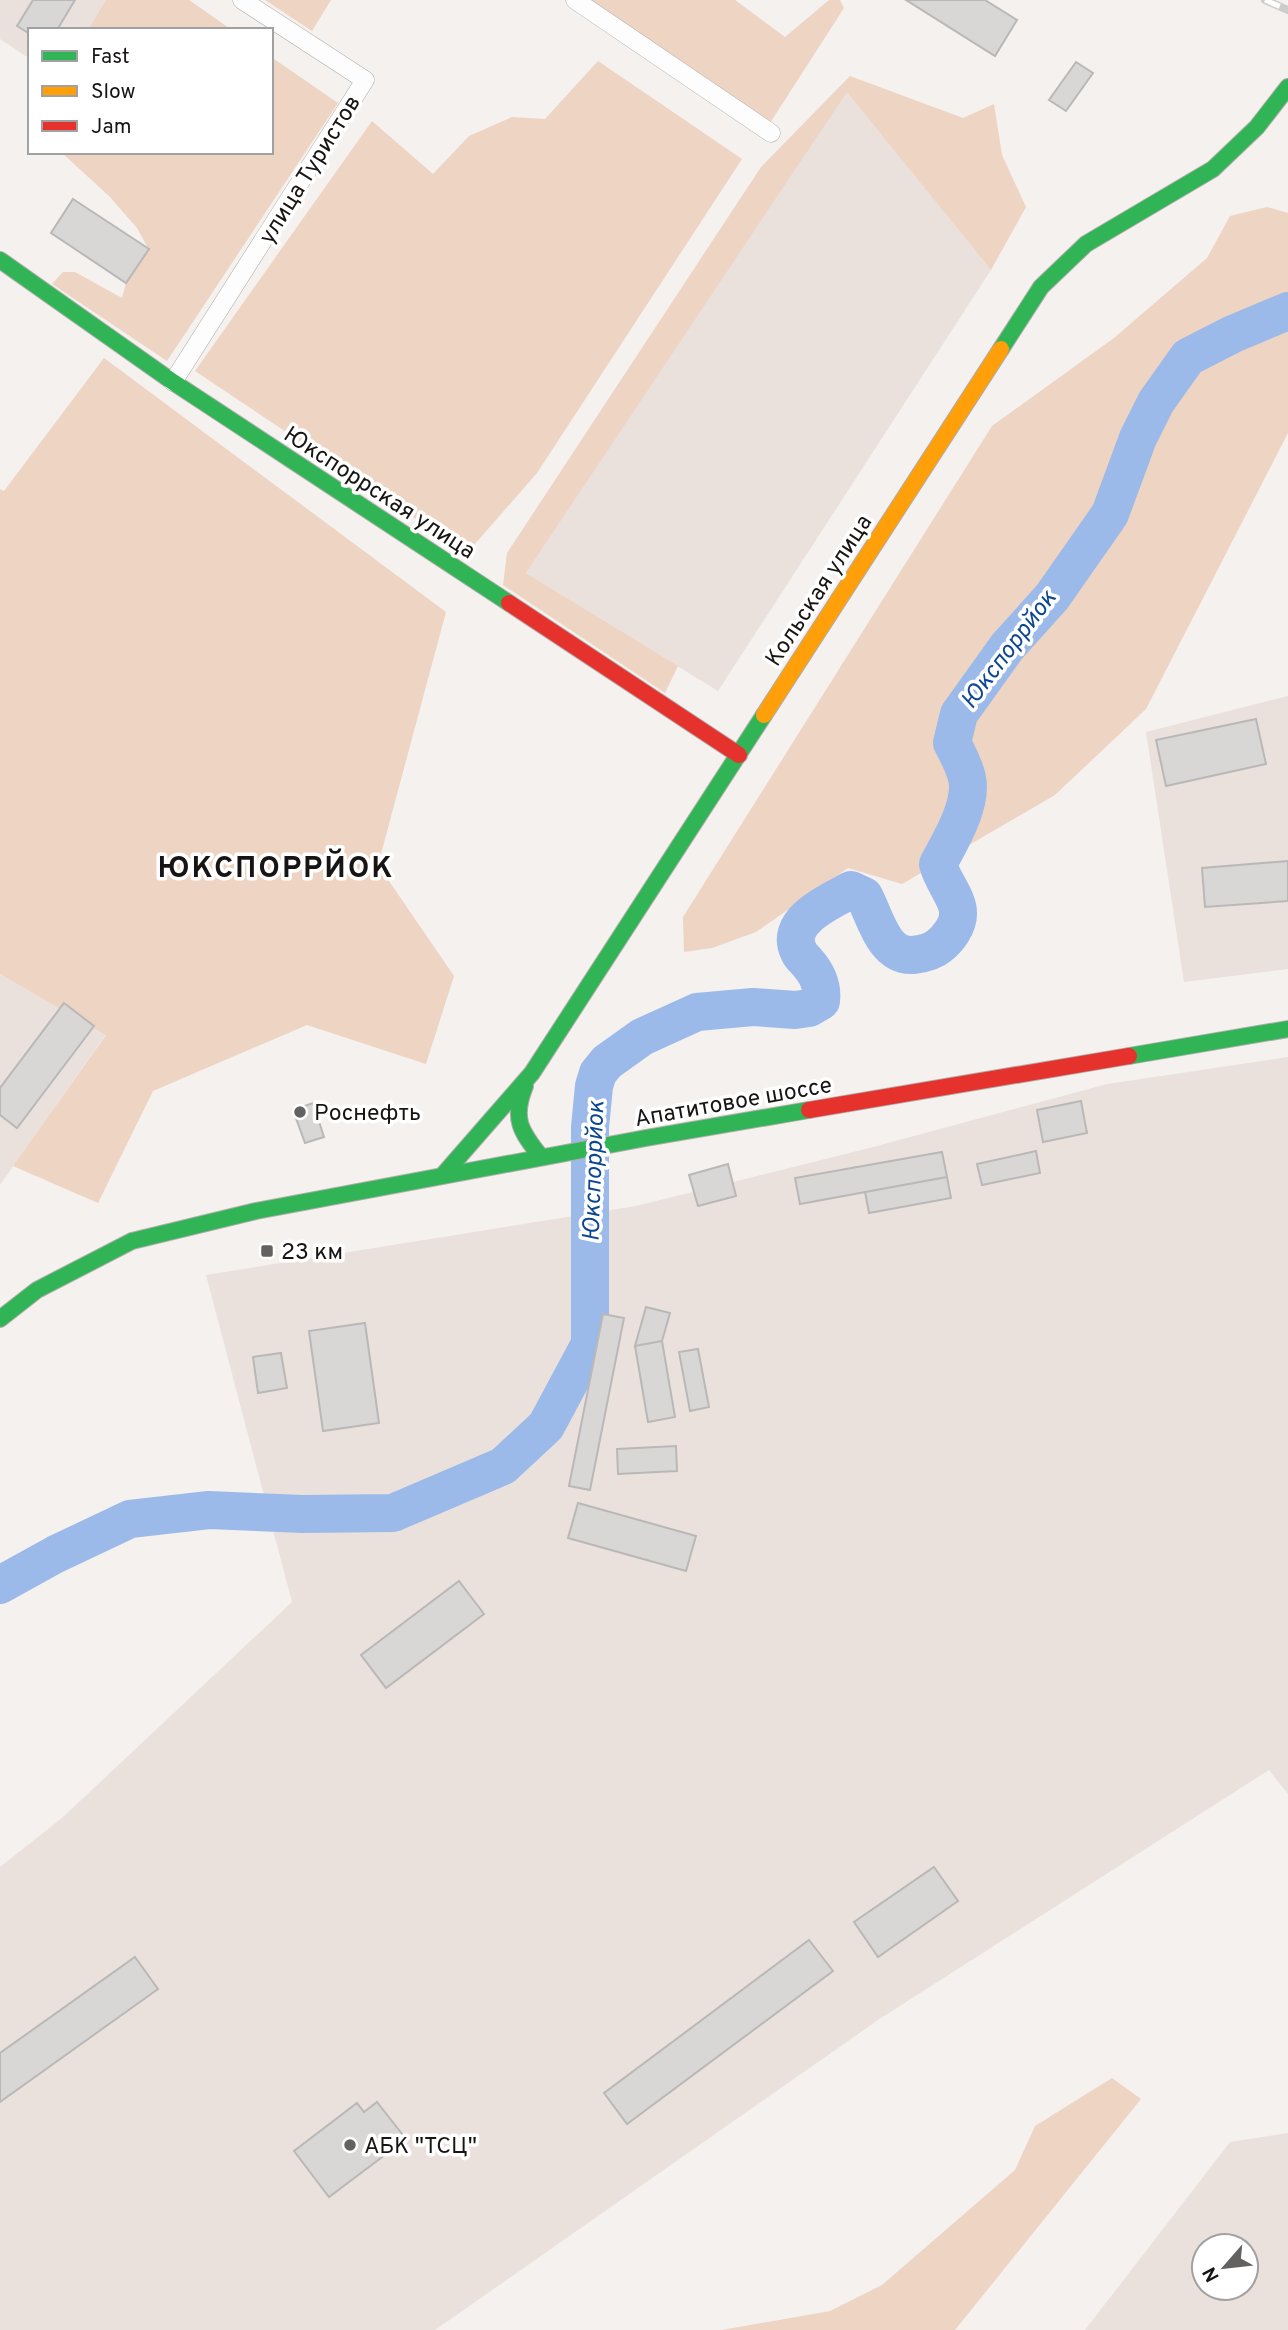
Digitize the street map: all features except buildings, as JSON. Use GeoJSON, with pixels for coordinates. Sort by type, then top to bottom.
{"type":"FeatureCollection","features":[{"type":"Feature","properties":{"kind":"street","name":"улица Туристов"},"geometry":{"type":"LineString","coordinates":[[173,383],[366,80],[242,0]]}},
{"type":"Feature","properties":{"kind":"street"},"geometry":{"type":"LineString","coordinates":[[575,0],[771,133]]}},
{"type":"Feature","properties":{"kind":"street","name":"Кольская улица"},"geometry":{"type":"LineString","coordinates":[[443,1175],[532,1073],[1041,287],[1062,264],[1086,244],[1213,169],[1257,127],[1288,87]]}},
{"type":"Feature","properties":{"kind":"street","name":"Юкспоррская улица"},"geometry":{"type":"LineString","coordinates":[[0,260],[173,383],[739,755]]}},
{"type":"Feature","properties":{"kind":"street","name":"Апатитовое шоссе"},"geometry":{"type":"LineString","coordinates":[[0,1319],[37,1290],[132,1241],[256,1211],[646,1138],[1288,1029]]}},
{"type":"Feature","properties":{"kind":"street"},"geometry":{"type":"LineString","coordinates":[[532,1073],[518,1102],[517,1119],[524,1136],[541,1157]]}},
{"type":"Feature","properties":{"kind":"shaded area"},"geometry":{"type":"Polygon","coordinates":[[[0,0],[106,0],[89,28],[28,28],[28,58],[0,39],[0,0]]]}},
{"type":"Feature","properties":{"kind":"shaded area"},"geometry":{"type":"Polygon","coordinates":[[[106,0],[189,0],[229,28],[89,28],[106,0]]]}},
{"type":"Feature","properties":{"kind":"shaded area"},"geometry":{"type":"Polygon","coordinates":[[[265,0],[331,0],[312,31],[265,0]]]}},
{"type":"Feature","properties":{"kind":"shaded area"},"geometry":{"type":"Polygon","coordinates":[[[591,0],[735,0],[785,37],[829,0],[840,0],[844,8],[770,123],[591,0]]]}},
{"type":"Feature","properties":{"kind":"shaded area"},"geometry":{"type":"Polygon","coordinates":[[[273,58],[338,103],[167,361],[52,284],[63,272],[75,272],[122,298],[126,283],[149,250],[137,228],[110,197],[63,154],[273,154],[273,58]]]}},
{"type":"Feature","properties":{"kind":"shaded area"},"geometry":{"type":"Polygon","coordinates":[[[598,61],[742,159],[537,473],[467,553],[195,371],[372,121],[433,174],[469,136],[512,117],[545,119],[598,61]]]}},
{"type":"Feature","properties":{"kind":"shaded area"},"geometry":{"type":"Polygon","coordinates":[[[850,76],[963,118],[994,104],[1002,155],[1026,207],[991,270],[847,92],[526,573],[678,666],[665,693],[503,585],[507,553],[761,167],[850,76]]]}},
{"type":"Feature","properties":{"kind":"shaded area"},"geometry":{"type":"Polygon","coordinates":[[[847,91],[991,270],[718,691],[526,573],[847,91]]]}},
{"type":"Feature","properties":{"kind":"shaded area"},"geometry":{"type":"Polygon","coordinates":[[[1267,207],[1288,213],[1288,433],[1146,709],[1055,795],[902,884],[848,868],[756,932],[712,948],[684,952],[683,917],[992,426],[1114,338],[1207,258],[1230,216],[1267,207]]]}},
{"type":"Feature","properties":{"kind":"shaded area"},"geometry":{"type":"Polygon","coordinates":[[[104,358],[446,612],[378,865],[454,976],[426,1064],[307,1025],[153,1091],[98,1203],[13,1166],[106,1035],[0,974],[0,489],[4,491],[104,358]]]}},
{"type":"Feature","properties":{"kind":"shaded area"},"geometry":{"type":"Polygon","coordinates":[[[1288,696],[1288,969],[1184,982],[1146,732],[1288,696]]]}},
{"type":"Feature","properties":{"kind":"shaded area"},"geometry":{"type":"Polygon","coordinates":[[[0,974],[106,1034],[0,1185],[0,974]]]}},
{"type":"Feature","properties":{"kind":"shaded area"},"geometry":{"type":"Polygon","coordinates":[[[1288,1057],[1288,1794],[1269,1770],[881,2018],[435,2330],[0,2330],[0,1867],[62,1818],[292,1602],[206,1275],[636,1206],[873,1147],[1107,1084],[1288,1057]]]}},
{"type":"Feature","properties":{"kind":"shaded area"},"geometry":{"type":"Polygon","coordinates":[[[1112,2078],[1141,2099],[955,2330],[722,2330],[830,2311],[882,2285],[1015,2170],[1035,2126],[1112,2078]]]}},
{"type":"Feature","properties":{"kind":"shaded area"},"geometry":{"type":"Polygon","coordinates":[[[1288,2133],[1288,2330],[1085,2330],[1230,2142],[1288,2133]]]}},
{"type":"Feature","properties":{"kind":"waterway","name":"Юкспоррйок"},"geometry":{"type":"LineString","coordinates":[[0,1585],[56,1554],[130,1519],[209,1510],[303,1514],[393,1513],[503,1466],[546,1426],[590,1344],[590,1127],[598,1073],[607,1062],[642,1037],[697,1012],[753,1007],[795,1010],[809,1008],[821,1001],[818,979],[799,952],[796,941],[798,931],[811,914],[851,890],[864,896],[881,934],[894,949],[903,954],[913,955],[933,950],[946,940],[956,923],[958,908],[938,864],[964,811],[968,788],[964,769],[952,743],[959,714],[1007,647],[1052,597],[1110,514],[1138,438],[1156,402],[1188,357],[1288,311]]}},
{"type":"Feature","properties":{"kind":"railway"},"geometry":{"type":"LineString","coordinates":[[1265,0],[1288,10]]}},
{"type":"Feature","properties":{"kind":"traffic: fast"},"geometry":{"type":"LineString","coordinates":[[1001,349],[1041,287],[1086,244],[1213,169],[1257,127],[1288,87]]}},
{"type":"Feature","properties":{"kind":"traffic: fast"},"geometry":{"type":"LineString","coordinates":[[0,260],[173,382],[509,603]]}},
{"type":"Feature","properties":{"kind":"traffic: fast"},"geometry":{"type":"LineString","coordinates":[[443,1175],[532,1073],[764,715]]}},
{"type":"Feature","properties":{"kind":"traffic: fast"},"geometry":{"type":"LineString","coordinates":[[1129,1056],[1288,1029]]}},
{"type":"Feature","properties":{"kind":"traffic: fast"},"geometry":{"type":"LineString","coordinates":[[525,1086],[519,1107],[520,1124],[541,1157]]}},
{"type":"Feature","properties":{"kind":"traffic: fast"},"geometry":{"type":"LineString","coordinates":[[0,1319],[37,1290],[132,1241],[256,1211],[809,1110]]}},
{"type":"Feature","properties":{"kind":"traffic: slow"},"geometry":{"type":"LineString","coordinates":[[764,715],[1001,349]]}},
{"type":"Feature","properties":{"kind":"traffic: jam"},"geometry":{"type":"LineString","coordinates":[[509,603],[739,755]]}},
{"type":"Feature","properties":{"kind":"traffic: jam"},"geometry":{"type":"LineString","coordinates":[[809,1110],[1129,1056]]}},
{"type":"Feature","properties":{"kind":"place","name":"Роснефть"},"geometry":{"type":"Point","coordinates":[300,1112]}},
{"type":"Feature","properties":{"kind":"place","name":"23 км"},"geometry":{"type":"Point","coordinates":[267,1251]}},
{"type":"Feature","properties":{"kind":"place","name":"АБК \"ТСЦ\""},"geometry":{"type":"Point","coordinates":[350,2145]}},
{"type":"Feature","properties":{"kind":"district","name":"ЮКСПОРРЙОК"},"geometry":{"type":"Point","coordinates":[276,867]}}]}
